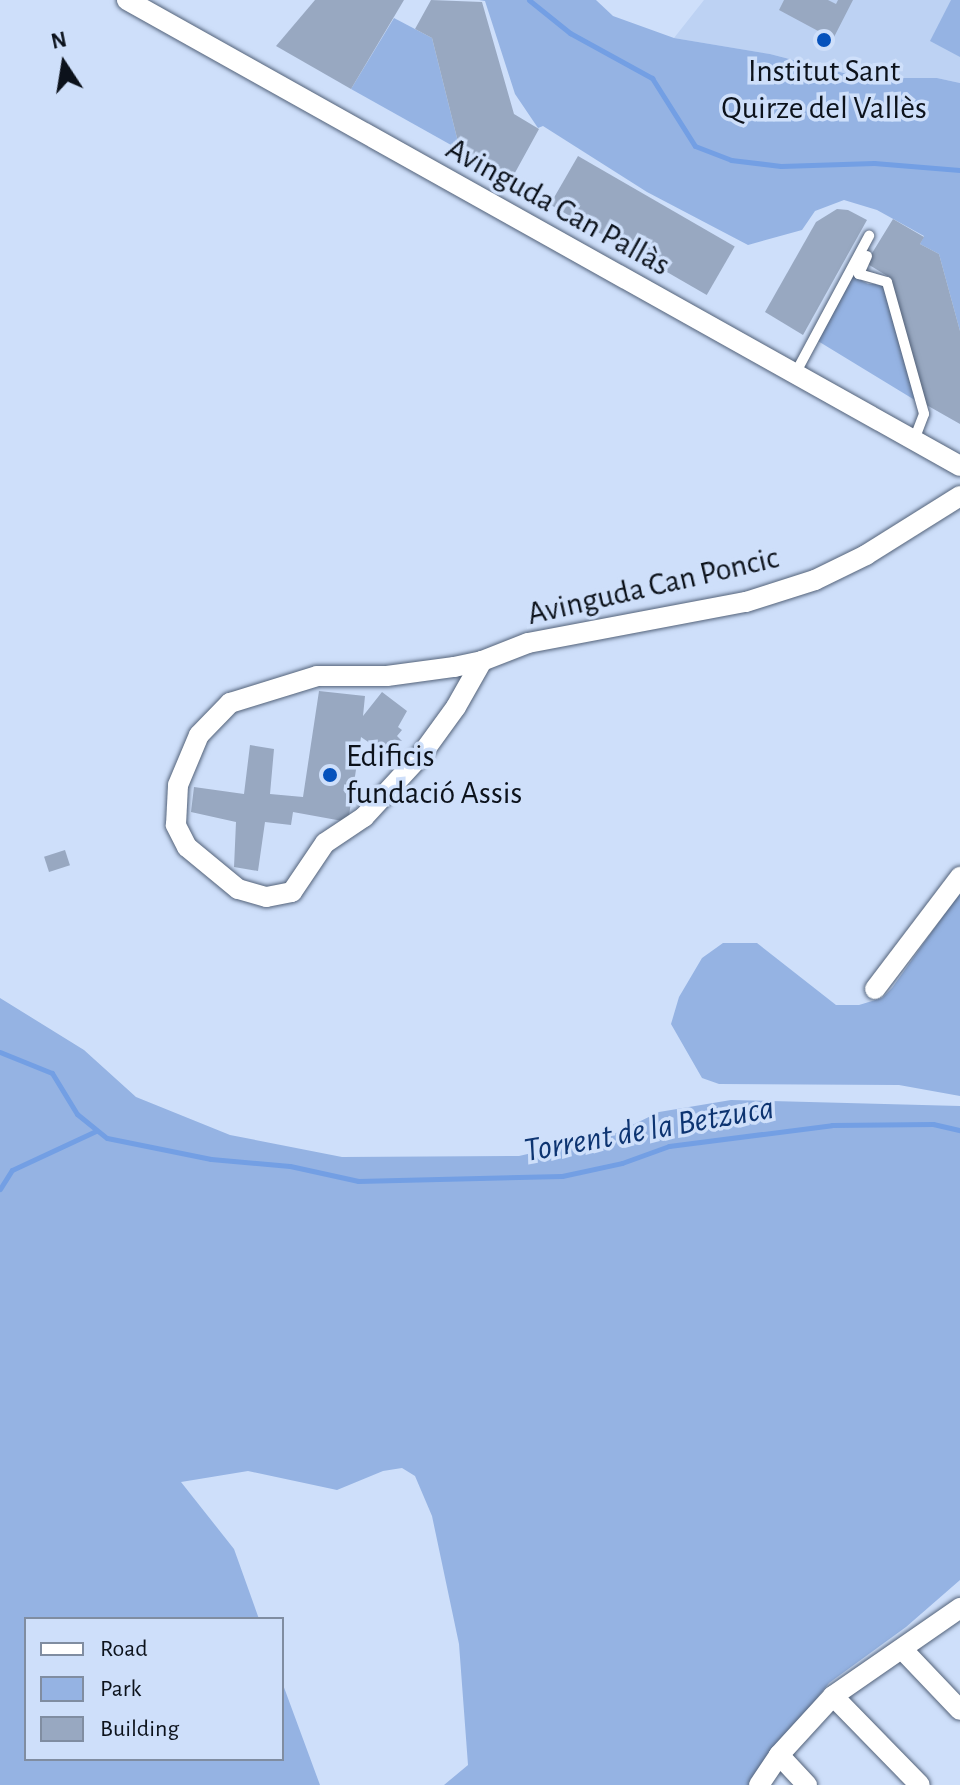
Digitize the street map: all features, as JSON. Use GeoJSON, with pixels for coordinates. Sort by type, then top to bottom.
{"type":"FeatureCollection","features":[{"type":"Feature","properties":{"kind":"street","name":"Avinguda Can Pallàs"},"geometry":{"type":"LineString","coordinates":[[127,0],[960,466]]}},
{"type":"Feature","properties":{"kind":"street","name":"Avinguda Can Poncic"},"geometry":{"type":"LineString","coordinates":[[482,661],[456,707],[422,754],[364,817],[325,843],[292,892],[266,897],[238,889],[187,847],[176,825],[178,785],[199,735],[230,703],[317,676],[387,676],[482,661],[528,643],[746,602],[815,580],[866,555],[960,496]]}},
{"type":"Feature","properties":{"kind":"street"},"geometry":{"type":"LineString","coordinates":[[875,989],[960,877]]}},
{"type":"Feature","properties":{"kind":"street"},"geometry":{"type":"LineString","coordinates":[[759,1785],[779,1755],[833,1696],[960,1608]]}},
{"type":"Feature","properties":{"kind":"street"},"geometry":{"type":"LineString","coordinates":[[902,1649],[960,1710]]}},
{"type":"Feature","properties":{"kind":"street"},"geometry":{"type":"LineString","coordinates":[[833,1696],[920,1785]]}},
{"type":"Feature","properties":{"kind":"street"},"geometry":{"type":"LineString","coordinates":[[779,1755],[807,1785]]}},
{"type":"Feature","properties":{"kind":"lane"},"geometry":{"type":"LineString","coordinates":[[795,374],[869,236]]}},
{"type":"Feature","properties":{"kind":"lane"},"geometry":{"type":"LineString","coordinates":[[867,256],[859,274],[887,282],[924,414],[914,440]]}},
{"type":"Feature","properties":{"kind":"shaded area","name":"Institut Sant Quirze del Vallès"},"geometry":{"type":"Polygon","coordinates":[[[704,0],[960,0],[960,83],[937,78],[863,78],[770,54],[674,38],[704,0]]]}},
{"type":"Feature","properties":{"kind":"green space"},"geometry":{"type":"Polygon","coordinates":[[[479,0],[596,0],[613,16],[674,38],[770,54],[863,78],[937,78],[960,83],[960,331],[939,254],[920,244],[924,236],[877,210],[844,200],[815,211],[802,230],[748,245],[647,192],[543,126],[538,128],[515,94],[485,1],[479,0]]]}},
{"type":"Feature","properties":{"kind":"green space"},"geometry":{"type":"Polygon","coordinates":[[[951,0],[960,0],[960,57],[930,41],[951,0]]]}},
{"type":"Feature","properties":{"kind":"green space"},"geometry":{"type":"Polygon","coordinates":[[[394,18],[432,38],[460,150],[351,89],[394,18]]]}},
{"type":"Feature","properties":{"kind":"green space"},"geometry":{"type":"Polygon","coordinates":[[[852,275],[868,284],[886,284],[918,402],[813,338],[852,275]]]}},
{"type":"Feature","properties":{"kind":"green space"},"geometry":{"type":"Polygon","coordinates":[[[960,892],[960,1096],[899,1085],[719,1084],[702,1078],[671,1024],[679,997],[702,958],[723,943],[757,943],[836,1005],[859,1005],[882,998],[892,988],[960,892]]]}},
{"type":"Feature","properties":{"kind":"green space"},"geometry":{"type":"Polygon","coordinates":[[[0,998],[84,1050],[136,1097],[230,1135],[342,1157],[519,1156],[614,1134],[659,1112],[731,1100],[960,1106],[960,1580],[906,1627],[829,1683],[748,1785],[444,1785],[468,1765],[459,1644],[432,1516],[415,1476],[402,1468],[383,1471],[337,1490],[248,1471],[181,1482],[234,1549],[258,1617],[24,1617],[24,1761],[284,1761],[284,1687],[320,1785],[0,1785],[0,998]]]}},
{"type":"Feature","properties":{"kind":"building"},"geometry":{"type":"Polygon","coordinates":[[[315,0],[404,0],[351,89],[276,46],[315,0]]]}},
{"type":"Feature","properties":{"kind":"building"},"geometry":{"type":"Polygon","coordinates":[[[431,0],[482,2],[514,114],[539,129],[511,180],[460,150],[432,38],[415,29],[431,0]]]}},
{"type":"Feature","properties":{"kind":"building"},"geometry":{"type":"Polygon","coordinates":[[[784,0],[828,0],[836,4],[838,0],[853,0],[833,39],[779,10],[784,0]]]}},
{"type":"Feature","properties":{"kind":"building"},"geometry":{"type":"Polygon","coordinates":[[[578,156],[735,247],[707,295],[550,204],[578,156]]]}},
{"type":"Feature","properties":{"kind":"building"},"geometry":{"type":"Polygon","coordinates":[[[837,209],[848,210],[867,220],[803,335],[765,312],[816,222],[837,209]]]}},
{"type":"Feature","properties":{"kind":"building"},"geometry":{"type":"Polygon","coordinates":[[[893,219],[924,237],[920,244],[939,254],[960,331],[960,424],[923,403],[889,277],[866,263],[893,219]]]}},
{"type":"Feature","properties":{"kind":"building","name":"Edificis fundació Assis"},"geometry":{"type":"Polygon","coordinates":[[[319,691],[365,696],[363,716],[382,692],[407,711],[398,727],[402,730],[397,736],[402,741],[390,757],[361,737],[348,822],[293,812],[291,825],[265,822],[258,871],[234,867],[236,822],[191,812],[194,787],[244,794],[250,745],[274,749],[270,794],[303,797],[319,691]]]}},
{"type":"Feature","properties":{"kind":"building"},"geometry":{"type":"Polygon","coordinates":[[[65,850],[70,865],[49,872],[44,857],[65,850]]]}},
{"type":"Feature","properties":{"kind":"waterway"},"geometry":{"type":"LineString","coordinates":[[529,0],[570,33],[652,78],[695,146],[731,160],[781,166],[874,163],[960,170]]}},
{"type":"Feature","properties":{"kind":"waterway","name":"Torrent de la Betzuca"},"geometry":{"type":"LineString","coordinates":[[0,1052],[52,1073],[77,1114],[107,1138],[211,1159],[290,1166],[358,1181],[562,1176],[622,1163],[669,1146],[832,1125],[933,1124],[960,1130]]}},
{"type":"Feature","properties":{"kind":"waterway"},"geometry":{"type":"LineString","coordinates":[[0,1189],[12,1170],[96,1131]]}},
{"type":"Feature","properties":{"kind":"place","name":"Institut Sant Quirze del Vallès"},"geometry":{"type":"Point","coordinates":[824,40]}},
{"type":"Feature","properties":{"kind":"place","name":"Edificis fundació Assis"},"geometry":{"type":"Point","coordinates":[330,775]}}]}
